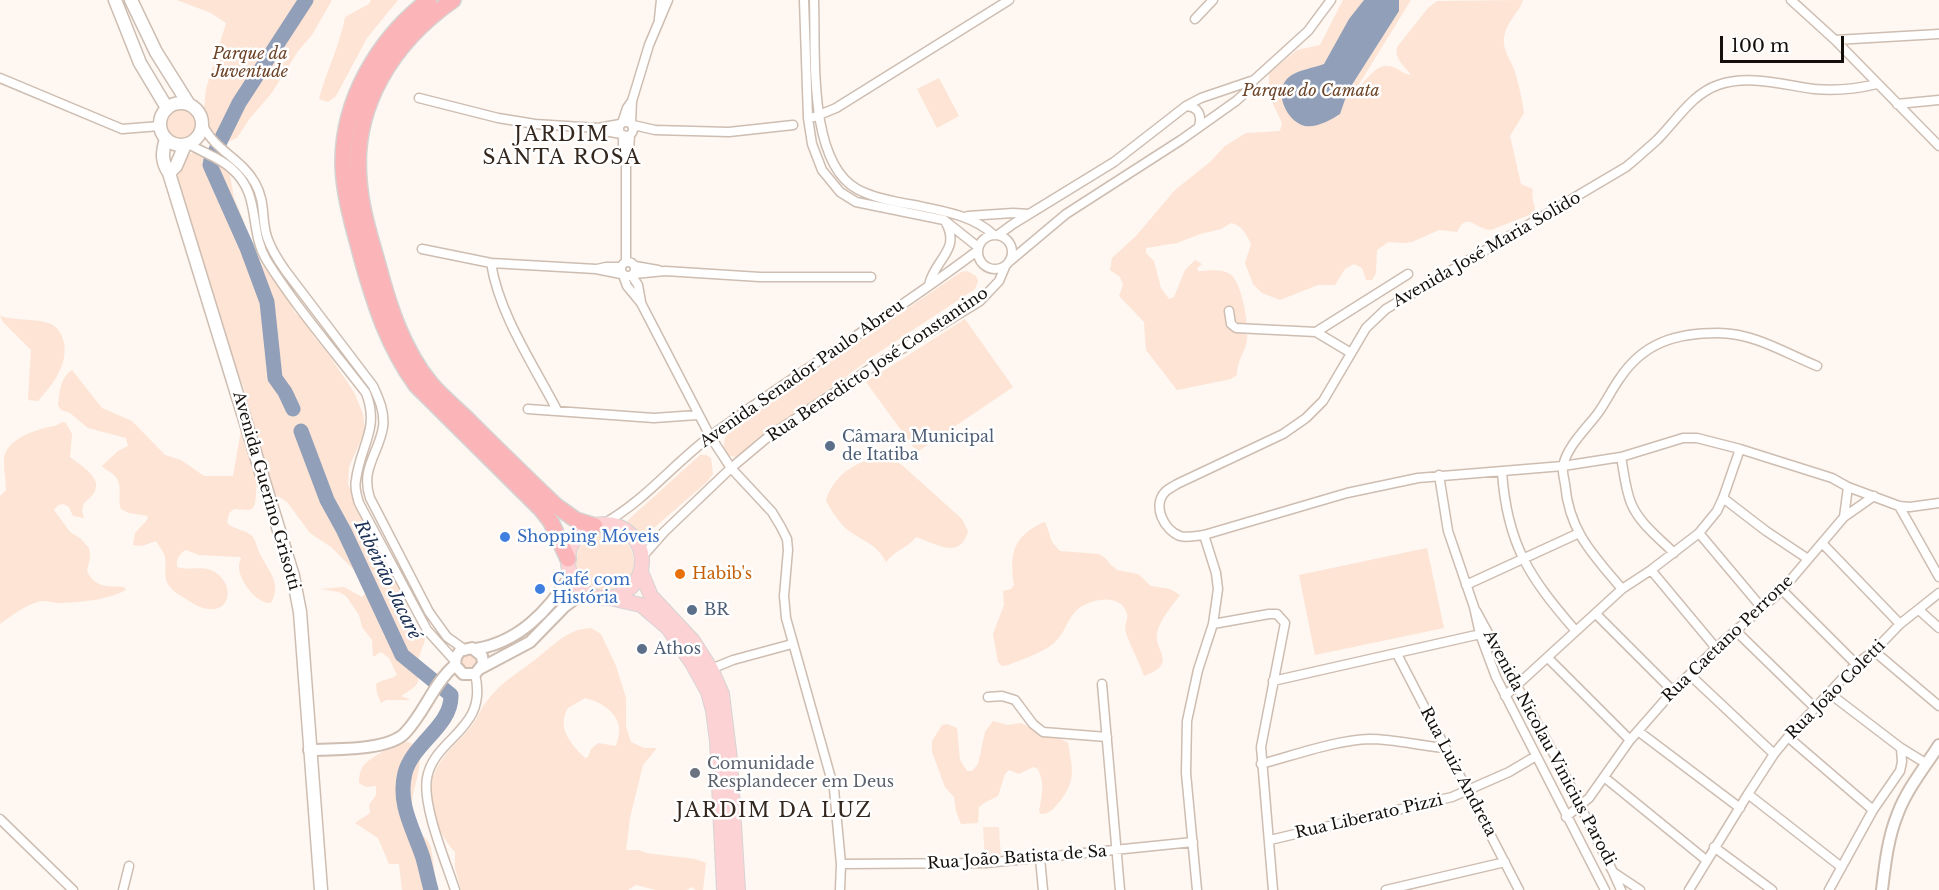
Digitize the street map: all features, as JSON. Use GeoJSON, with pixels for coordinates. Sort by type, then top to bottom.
{"type":"FeatureCollection","features":[{"type":"Feature","properties":{"kind":"highway"},"geometry":{"type":"LineString","coordinates":[[429,0],[410,15],[389,37],[375,57],[358,91],[348,119],[343,164],[349,210],[379,318],[402,366],[416,385],[541,509],[551,522],[568,558]]}},
{"type":"Feature","properties":{"kind":"highway"},"geometry":{"type":"LineString","coordinates":[[453,0],[419,27],[401,46],[383,72],[371,98],[361,128],[358,158],[359,182],[369,232],[391,311],[415,360],[432,384],[555,505],[576,520],[599,525]]}},
{"type":"Feature","properties":{"kind":"main road"},"geometry":{"type":"LineString","coordinates":[[115,0],[140,63],[167,108]]}},
{"type":"Feature","properties":{"kind":"main road"},"geometry":{"type":"LineString","coordinates":[[131,0],[156,52],[188,104],[199,112],[203,125],[197,138],[187,144],[176,166],[169,173]]}},
{"type":"Feature","properties":{"kind":"main road"},"geometry":{"type":"LineString","coordinates":[[187,144],[171,143],[166,139],[160,126],[163,113],[167,108],[180,103],[188,104]]}},
{"type":"Feature","properties":{"kind":"main road","name":"Avenida Guerino Grisotti"},"geometry":{"type":"LineString","coordinates":[[166,139],[162,154],[293,576],[300,612],[321,890]]}},
{"type":"Feature","properties":{"kind":"main road"},"geometry":{"type":"LineString","coordinates":[[610,598],[626,592],[638,580],[642,557],[638,542],[627,531],[612,525],[599,525],[580,535],[574,542],[568,558],[571,575],[576,584],[592,596],[641,605],[668,628],[693,663],[708,692],[717,741],[724,890]]}},
{"type":"Feature","properties":{"kind":"main road"},"geometry":{"type":"LineString","coordinates":[[641,572],[651,596],[693,641],[718,682],[725,711],[730,759],[738,890]]}},
{"type":"Feature","properties":{"kind":"street"},"geometry":{"type":"LineString","coordinates":[[661,0],[658,19],[632,101],[624,150],[626,156],[627,286],[641,303],[697,415],[710,436],[731,468],[772,512],[787,539],[784,596],[786,618],[834,789],[841,864],[840,890]]}},
{"type":"Feature","properties":{"kind":"street"},"geometry":{"type":"LineString","coordinates":[[658,19],[668,0]]}},
{"type":"Feature","properties":{"kind":"street"},"geometry":{"type":"LineString","coordinates":[[804,0],[808,118],[812,144],[822,170],[840,192],[856,202],[944,220],[978,249]]}},
{"type":"Feature","properties":{"kind":"street"},"geometry":{"type":"LineString","coordinates":[[814,0],[818,117],[829,157],[858,190],[906,204],[964,216],[984,225],[996,235],[1008,240],[1012,247],[1007,264]]}},
{"type":"Feature","properties":{"kind":"street"},"geometry":{"type":"LineString","coordinates":[[808,118],[818,117],[836,108],[1009,0]]}},
{"type":"Feature","properties":{"kind":"street"},"geometry":{"type":"LineString","coordinates":[[1195,19],[1213,0]]}},
{"type":"Feature","properties":{"kind":"street"},"geometry":{"type":"LineString","coordinates":[[1254,80],[1201,98],[1186,106],[1114,162],[996,235],[986,237],[978,249],[979,259],[985,267],[993,270],[1007,264],[1066,214],[1236,101],[1254,80],[1308,31],[1331,0]]}},
{"type":"Feature","properties":{"kind":"street"},"geometry":{"type":"LineString","coordinates":[[1791,0],[1835,40],[1939,146]]}},
{"type":"Feature","properties":{"kind":"street"},"geometry":{"type":"LineString","coordinates":[[1835,40],[1939,34]]}},
{"type":"Feature","properties":{"kind":"street"},"geometry":{"type":"LineString","coordinates":[[0,78],[122,129],[160,126]]}},
{"type":"Feature","properties":{"kind":"street","name":"Avenida José Maria Solido"},"geometry":{"type":"LineString","coordinates":[[1877,84],[1840,90],[1761,81],[1735,81],[1717,85],[1697,98],[1658,139],[1626,167],[1386,309],[1366,328],[1323,401],[1306,418],[1283,434],[1186,479],[1165,492],[1160,501],[1159,512],[1164,523],[1174,533],[1182,537],[1204,535],[1347,493],[1439,475],[1563,466],[1621,457],[1683,438],[1697,438],[1740,449],[1832,478],[1848,487],[1899,506]]}},
{"type":"Feature","properties":{"kind":"street"},"geometry":{"type":"LineString","coordinates":[[419,98],[517,121],[598,128],[604,131],[627,129],[642,132],[655,130],[729,132],[793,125]]}},
{"type":"Feature","properties":{"kind":"street"},"geometry":{"type":"LineString","coordinates":[[1897,104],[1939,100]]}},
{"type":"Feature","properties":{"kind":"street"},"geometry":{"type":"LineString","coordinates":[[1186,106],[1194,106],[1198,109],[1199,127]]}},
{"type":"Feature","properties":{"kind":"street"},"geometry":{"type":"LineString","coordinates":[[203,125],[213,142],[242,165],[254,180],[263,205],[266,235],[285,270],[356,361],[380,400],[383,427],[372,455],[366,481],[370,498],[429,612],[447,637],[464,649],[486,648],[514,637],[557,596],[571,575]]}},
{"type":"Feature","properties":{"kind":"street"},"geometry":{"type":"LineString","coordinates":[[187,144],[222,161],[244,182],[250,194],[259,246],[267,261],[366,393],[371,405],[372,417],[355,481],[359,503],[427,630],[463,674],[478,671],[530,642],[564,607],[584,592]]}},
{"type":"Feature","properties":{"kind":"street"},"geometry":{"type":"LineString","coordinates":[[964,216],[1030,214]]}},
{"type":"Feature","properties":{"kind":"street"},"geometry":{"type":"LineString","coordinates":[[929,285],[931,276],[951,242],[951,233],[944,220]]}},
{"type":"Feature","properties":{"kind":"street"},"geometry":{"type":"LineString","coordinates":[[422,249],[491,263],[596,269],[606,267],[627,271],[760,277],[871,277]]}},
{"type":"Feature","properties":{"kind":"street","name":"Avenida Senador Paulo Abreu"},"geometry":{"type":"LineString","coordinates":[[599,525],[620,515],[639,500],[710,436],[978,249]]}},
{"type":"Feature","properties":{"kind":"street"},"geometry":{"type":"LineString","coordinates":[[491,263],[498,293],[507,314],[557,410]]}},
{"type":"Feature","properties":{"kind":"street","name":"Rua Benedicto José Constantino"},"geometry":{"type":"LineString","coordinates":[[642,557],[664,532],[731,468],[768,438],[871,368],[980,301],[999,281],[1007,264]]}},
{"type":"Feature","properties":{"kind":"street"},"geometry":{"type":"LineString","coordinates":[[1316,332],[1408,274]]}},
{"type":"Feature","properties":{"kind":"street"},"geometry":{"type":"LineString","coordinates":[[1229,311],[1231,324],[1236,328],[1316,332],[1351,354]]}},
{"type":"Feature","properties":{"kind":"street"},"geometry":{"type":"LineString","coordinates":[[1622,589],[1577,534],[1569,509],[1563,466],[1573,446],[1600,411],[1620,376],[1654,344],[1673,338],[1719,333],[1737,334],[1762,341],[1817,366]]}},
{"type":"Feature","properties":{"kind":"street"},"geometry":{"type":"LineString","coordinates":[[528,409],[654,418],[697,415]]}},
{"type":"Feature","properties":{"kind":"street"},"geometry":{"type":"LineString","coordinates":[[1505,696],[1622,589],[1651,570],[1698,533],[1717,511],[1740,449]]}},
{"type":"Feature","properties":{"kind":"street"},"geometry":{"type":"LineString","coordinates":[[1621,457],[1626,488],[1639,518],[1674,553]]}},
{"type":"Feature","properties":{"kind":"street"},"geometry":{"type":"LineString","coordinates":[[1502,472],[1508,521],[1522,560],[1548,599],[1575,630]]}},
{"type":"Feature","properties":{"kind":"street","name":"Avenida Nicolau Vinicius Parodi"},"geometry":{"type":"LineString","coordinates":[[1439,475],[1448,531],[1484,633],[1496,677],[1605,890]]}},
{"type":"Feature","properties":{"kind":"street"},"geometry":{"type":"LineString","coordinates":[[1844,517],[1848,487]]}},
{"type":"Feature","properties":{"kind":"street","name":"Rua Caetano Perrone"},"geometry":{"type":"LineString","coordinates":[[1566,817],[1589,798],[1630,740],[1672,691],[1716,648],[1737,632],[1782,590],[1844,517],[1874,496]]}},
{"type":"Feature","properties":{"kind":"street"},"geometry":{"type":"LineString","coordinates":[[1723,498],[1808,559]]}},
{"type":"Feature","properties":{"kind":"street"},"geometry":{"type":"LineString","coordinates":[[1939,503],[1899,506],[1939,577]]}},
{"type":"Feature","properties":{"kind":"street"},"geometry":{"type":"LineString","coordinates":[[1698,533],[1762,608]]}},
{"type":"Feature","properties":{"kind":"street"},"geometry":{"type":"LineString","coordinates":[[1466,585],[1577,534]]}},
{"type":"Feature","properties":{"kind":"street"},"geometry":{"type":"LineString","coordinates":[[1197,890],[1186,773],[1187,721],[1198,670],[1213,624],[1218,590],[1216,573],[1204,535]]}},
{"type":"Feature","properties":{"kind":"street"},"geometry":{"type":"LineString","coordinates":[[1822,543],[1900,624]]}},
{"type":"Feature","properties":{"kind":"street"},"geometry":{"type":"LineString","coordinates":[[1651,570],[1716,648]]}},
{"type":"Feature","properties":{"kind":"street"},"geometry":{"type":"LineString","coordinates":[[1782,590],[1856,664]]}},
{"type":"Feature","properties":{"kind":"street","name":"Rua João Coletti"},"geometry":{"type":"LineString","coordinates":[[1689,890],[1748,794],[1788,737],[1856,664],[1874,651],[1900,624],[1939,593]]}},
{"type":"Feature","properties":{"kind":"street"},"geometry":{"type":"LineString","coordinates":[[1919,610],[1939,628]]}},
{"type":"Feature","properties":{"kind":"street"},"geometry":{"type":"LineString","coordinates":[[1213,624],[1269,614],[1277,614],[1285,623],[1263,731],[1261,764],[1273,890]]}},
{"type":"Feature","properties":{"kind":"street"},"geometry":{"type":"LineString","coordinates":[[1596,614],[1672,691]]}},
{"type":"Feature","properties":{"kind":"street"},"geometry":{"type":"LineString","coordinates":[[1737,632],[1814,707]]}},
{"type":"Feature","properties":{"kind":"street"},"geometry":{"type":"LineString","coordinates":[[1273,681],[1484,633]]}},
{"type":"Feature","properties":{"kind":"street","name":"Avenida Nicolau Vinicius Parodi"},"geometry":{"type":"LineString","coordinates":[[1484,633],[1518,686],[1561,767],[1621,890]]}},
{"type":"Feature","properties":{"kind":"street"},"geometry":{"type":"LineString","coordinates":[[711,669],[733,660],[792,644]]}},
{"type":"Feature","properties":{"kind":"street"},"geometry":{"type":"LineString","coordinates":[[309,750],[371,746],[397,740],[406,733],[443,676],[455,663],[457,654],[464,649]]}},
{"type":"Feature","properties":{"kind":"street"},"geometry":{"type":"LineString","coordinates":[[455,890],[426,794],[427,776],[435,759],[469,720],[475,708],[478,671],[482,656],[476,649]]}},
{"type":"Feature","properties":{"kind":"street"},"geometry":{"type":"LineString","coordinates":[[1874,651],[1939,706]]}},
{"type":"Feature","properties":{"kind":"street","name":"Rua Luiz Andreta"},"geometry":{"type":"LineString","coordinates":[[1397,654],[1520,890]]}},
{"type":"Feature","properties":{"kind":"street"},"geometry":{"type":"LineString","coordinates":[[1548,658],[1630,740]]}},
{"type":"Feature","properties":{"kind":"street"},"geometry":{"type":"LineString","coordinates":[[1690,675],[1774,754]]}},
{"type":"Feature","properties":{"kind":"street"},"geometry":{"type":"LineString","coordinates":[[1102,684],[1120,890]]}},
{"type":"Feature","properties":{"kind":"street"},"geometry":{"type":"LineString","coordinates":[[1829,693],[1901,748],[1927,764]]}},
{"type":"Feature","properties":{"kind":"street"},"geometry":{"type":"LineString","coordinates":[[988,697],[1007,697],[1015,700],[1035,727],[1043,732],[1107,737]]}},
{"type":"Feature","properties":{"kind":"street"},"geometry":{"type":"LineString","coordinates":[[1638,731],[1740,808]]}},
{"type":"Feature","properties":{"kind":"street"},"geometry":{"type":"LineString","coordinates":[[1788,737],[1873,810]]}},
{"type":"Feature","properties":{"kind":"street"},"geometry":{"type":"LineString","coordinates":[[1261,764],[1356,740],[1386,740],[1444,748]]}},
{"type":"Feature","properties":{"kind":"street"},"geometry":{"type":"LineString","coordinates":[[1882,890],[1890,838],[1898,813],[1905,797],[1939,746]]}},
{"type":"Feature","properties":{"kind":"street"},"geometry":{"type":"LineString","coordinates":[[1829,890],[1840,866],[1899,771],[1902,762],[1901,748]]}},
{"type":"Feature","properties":{"kind":"street","name":"Rua Liberato Pizzi"},"geometry":{"type":"LineString","coordinates":[[1270,840],[1439,801],[1509,772],[1536,756]]}},
{"type":"Feature","properties":{"kind":"street"},"geometry":{"type":"LineString","coordinates":[[1604,777],[1706,860]]}},
{"type":"Feature","properties":{"kind":"street"},"geometry":{"type":"LineString","coordinates":[[1748,794],[1840,866]]}},
{"type":"Feature","properties":{"kind":"street"},"geometry":{"type":"LineString","coordinates":[[0,819],[73,890]]}},
{"type":"Feature","properties":{"kind":"street","name":"Rua João Batista de Sa"},"geometry":{"type":"LineString","coordinates":[[841,864],[986,863],[1193,842]]}},
{"type":"Feature","properties":{"kind":"street"},"geometry":{"type":"LineString","coordinates":[[1714,847],[1772,890]]}},
{"type":"Feature","properties":{"kind":"street"},"geometry":{"type":"LineString","coordinates":[[1040,858],[1043,890]]}},
{"type":"Feature","properties":{"kind":"street"},"geometry":{"type":"LineString","coordinates":[[1386,890],[1505,862]]}},
{"type":"Feature","properties":{"kind":"street"},"geometry":{"type":"LineString","coordinates":[[123,890],[129,866]]}},
{"type":"Feature","properties":{"kind":"street"},"geometry":{"type":"LineString","coordinates":[[1613,872],[1640,890]]}},
{"type":"Feature","properties":{"kind":"shaded area"},"geometry":{"type":"Polygon","coordinates":[[[983,827],[999,827],[1001,858],[985,860],[983,827]]]}},
{"type":"Feature","properties":{"kind":"green space","name":"Parque da Juventude"},"geometry":{"type":"Polygon","coordinates":[[[177,0],[332,0],[312,35],[298,51],[271,94],[250,118],[237,138],[227,142],[213,137],[204,109],[206,89],[226,23],[211,13],[177,0]]]}},
{"type":"Feature","properties":{"kind":"green space","name":"Parque da Juventude"},"geometry":{"type":"Polygon","coordinates":[[[371,0],[398,0],[367,38],[336,96],[328,102],[319,99],[345,17],[369,4],[371,0]]]}},
{"type":"Feature","properties":{"kind":"green space"},"geometry":{"type":"Polygon","coordinates":[[[1343,0],[1411,0],[1353,94],[1378,68],[1383,66],[1391,66],[1411,75],[1397,55],[1397,47],[1428,8],[1437,1],[1523,0],[1508,26],[1504,42],[1516,77],[1524,113],[1510,136],[1521,184],[1533,189],[1534,213],[1491,230],[1464,222],[1457,232],[1439,230],[1412,242],[1388,242],[1377,250],[1376,273],[1372,280],[1366,280],[1362,268],[1354,264],[1345,269],[1335,285],[1318,285],[1280,300],[1262,293],[1253,284],[1245,263],[1251,244],[1243,230],[1235,224],[1231,223],[1221,229],[1177,243],[1146,248],[1146,253],[1154,261],[1161,288],[1169,299],[1174,297],[1185,270],[1195,260],[1202,264],[1197,268],[1198,271],[1219,270],[1230,274],[1238,286],[1244,305],[1247,340],[1237,375],[1231,379],[1177,390],[1146,350],[1144,322],[1119,296],[1123,285],[1120,277],[1110,270],[1112,258],[1136,236],[1175,190],[1210,162],[1225,146],[1246,133],[1280,131],[1282,123],[1270,95],[1269,73],[1297,50],[1320,45],[1343,0]]]}},
{"type":"Feature","properties":{"kind":"green space"},"geometry":{"type":"Polygon","coordinates":[[[939,78],[959,116],[937,128],[917,89],[939,78]]]}},
{"type":"Feature","properties":{"kind":"green space"},"geometry":{"type":"Polygon","coordinates":[[[182,110],[193,114],[197,125],[193,136],[182,140],[171,136],[167,125],[171,114],[182,110]]]}},
{"type":"Feature","properties":{"kind":"green space"},"geometry":{"type":"Polygon","coordinates":[[[196,152],[229,169],[234,198],[243,219],[249,248],[286,295],[295,313],[307,323],[314,337],[354,392],[363,414],[365,431],[349,467],[348,484],[372,542],[388,572],[402,590],[412,618],[425,639],[419,658],[417,683],[401,696],[411,700],[386,700],[381,703],[376,684],[397,675],[389,658],[381,652],[373,657],[372,640],[362,627],[359,615],[346,596],[339,592],[321,589],[344,587],[362,597],[366,593],[360,576],[331,547],[310,533],[287,502],[273,493],[259,478],[253,508],[234,509],[229,513],[227,523],[253,538],[275,583],[271,603],[258,599],[247,587],[240,572],[240,557],[199,555],[186,550],[178,557],[177,567],[208,569],[221,577],[226,586],[228,594],[226,602],[221,607],[212,609],[201,607],[178,594],[168,585],[165,557],[156,541],[142,546],[133,545],[135,533],[148,516],[129,513],[121,509],[119,483],[102,466],[118,451],[128,446],[126,438],[88,428],[70,413],[61,410],[58,405],[63,381],[72,370],[102,408],[132,421],[165,455],[181,460],[204,476],[233,476],[246,401],[244,388],[232,361],[179,190],[178,172],[181,161],[196,152]]]}},
{"type":"Feature","properties":{"kind":"green space"},"geometry":{"type":"Polygon","coordinates":[[[967,271],[976,276],[978,281],[975,289],[878,353],[736,457],[726,453],[724,445],[727,432],[961,272],[967,271]]]}},
{"type":"Feature","properties":{"kind":"green space"},"geometry":{"type":"Polygon","coordinates":[[[0,316],[45,322],[54,326],[61,335],[65,351],[64,360],[53,382],[38,401],[28,400],[31,350],[3,322],[0,316]]]}},
{"type":"Feature","properties":{"kind":"green space"},"geometry":{"type":"Polygon","coordinates":[[[965,319],[1013,387],[917,452],[866,382],[965,319]]]}},
{"type":"Feature","properties":{"kind":"green space"},"geometry":{"type":"Polygon","coordinates":[[[62,422],[66,423],[72,434],[70,457],[94,477],[96,489],[84,503],[82,510],[84,518],[73,516],[69,507],[64,504],[58,505],[54,510],[70,532],[80,538],[89,548],[90,558],[87,571],[90,577],[102,585],[124,587],[126,590],[111,596],[86,601],[37,602],[20,610],[0,624],[0,496],[6,490],[5,455],[18,439],[62,422]]]}},
{"type":"Feature","properties":{"kind":"green space"},"geometry":{"type":"Polygon","coordinates":[[[700,455],[711,458],[713,474],[707,482],[641,539],[627,521],[700,455]]]}},
{"type":"Feature","properties":{"kind":"green space"},"geometry":{"type":"Polygon","coordinates":[[[884,457],[893,459],[903,466],[962,519],[968,531],[959,545],[946,548],[916,537],[886,562],[874,547],[849,531],[839,521],[826,500],[835,482],[849,469],[865,461],[884,457]]]}},
{"type":"Feature","properties":{"kind":"green space"},"geometry":{"type":"Polygon","coordinates":[[[1044,522],[1052,542],[1060,551],[1099,554],[1117,570],[1138,574],[1151,586],[1170,589],[1180,595],[1167,613],[1157,633],[1163,662],[1154,671],[1144,676],[1126,633],[1126,611],[1122,605],[1111,600],[1097,600],[1083,605],[1071,617],[1058,639],[1044,650],[1008,665],[1002,666],[998,662],[993,634],[1004,605],[1003,591],[1011,589],[1014,585],[1013,555],[1026,533],[1044,522]]]}},
{"type":"Feature","properties":{"kind":"green space"},"geometry":{"type":"Polygon","coordinates":[[[605,533],[621,538],[629,546],[634,562],[629,578],[621,586],[605,591],[589,586],[581,578],[576,562],[581,546],[589,538],[605,533]]]}},
{"type":"Feature","properties":{"kind":"green space"},"geometry":{"type":"Polygon","coordinates":[[[1427,548],[1444,628],[1315,655],[1299,575],[1427,548]]]}},
{"type":"Feature","properties":{"kind":"green space"},"geometry":{"type":"Polygon","coordinates":[[[591,628],[601,634],[616,666],[626,698],[626,727],[631,742],[644,748],[657,748],[643,765],[630,818],[626,850],[695,859],[706,863],[703,890],[691,887],[687,890],[656,890],[636,885],[628,890],[461,890],[455,868],[455,852],[439,828],[430,799],[435,771],[444,757],[473,724],[497,689],[562,638],[575,631],[591,628]],[[585,698],[568,708],[564,722],[564,729],[570,741],[585,758],[598,743],[616,746],[619,733],[619,726],[614,716],[601,704],[585,698]]]}},
{"type":"Feature","properties":{"kind":"green space"},"geometry":{"type":"Polygon","coordinates":[[[469,653],[475,655],[477,661],[475,667],[469,669],[463,667],[461,661],[463,655],[469,653]]]}},
{"type":"Feature","properties":{"kind":"green space"},"geometry":{"type":"Polygon","coordinates":[[[993,721],[1008,725],[1021,723],[1033,729],[1051,733],[1068,743],[1072,767],[1069,787],[1056,806],[1049,812],[1041,814],[1039,811],[1042,785],[1038,769],[1033,767],[1019,774],[1009,770],[1005,774],[998,796],[979,807],[978,823],[961,824],[954,797],[945,787],[932,752],[932,741],[942,725],[947,724],[957,728],[960,760],[967,771],[972,771],[978,764],[985,732],[993,721]]]}},
{"type":"Feature","properties":{"kind":"green space"},"geometry":{"type":"Polygon","coordinates":[[[408,742],[416,745],[420,759],[413,799],[413,818],[417,829],[430,845],[438,890],[402,890],[399,864],[389,864],[378,838],[355,823],[370,813],[369,805],[376,795],[376,786],[366,787],[359,783],[363,766],[385,750],[408,742]]]}},
{"type":"Feature","properties":{"kind":"water","name":"Parque do Camata"},"geometry":{"type":"Polygon","coordinates":[[[1364,0],[1399,0],[1399,11],[1348,91],[1340,114],[1314,126],[1298,123],[1284,105],[1282,90],[1284,83],[1297,73],[1324,64],[1349,19],[1364,0]]]}},
{"type":"Feature","properties":{"kind":"waterway"},"geometry":{"type":"LineString","coordinates":[[293,409],[275,378],[267,302],[247,248],[210,165],[239,103],[306,0]]}},
{"type":"Feature","properties":{"kind":"waterway","name":"Ribeirão Jacaré"},"geometry":{"type":"LineString","coordinates":[[301,431],[327,500],[344,531],[402,655],[451,695],[450,706],[445,716],[409,762],[403,784],[405,806],[423,858],[431,890]]}},
{"type":"Feature","properties":{"kind":"place","name":"Câmara Municipal de Itatiba"},"geometry":{"type":"Point","coordinates":[830,446]}},
{"type":"Feature","properties":{"kind":"place","name":"Shopping Móveis"},"geometry":{"type":"Point","coordinates":[505,537]}},
{"type":"Feature","properties":{"kind":"place","name":"Habib's"},"geometry":{"type":"Point","coordinates":[680,574]}},
{"type":"Feature","properties":{"kind":"place","name":"Café com História"},"geometry":{"type":"Point","coordinates":[540,589]}},
{"type":"Feature","properties":{"kind":"place","name":"BR"},"geometry":{"type":"Point","coordinates":[692,610]}},
{"type":"Feature","properties":{"kind":"place","name":"Athos"},"geometry":{"type":"Point","coordinates":[642,649]}},
{"type":"Feature","properties":{"kind":"place","name":"Comunidade Resplandecer em Deus"},"geometry":{"type":"Point","coordinates":[695,773]}},
{"type":"Feature","properties":{"kind":"district","name":"JARDIM SANTA ROSA"},"geometry":{"type":"Point","coordinates":[562,146]}},
{"type":"Feature","properties":{"kind":"district","name":"JARDIM DA LUZ"},"geometry":{"type":"Point","coordinates":[774,811]}}]}
